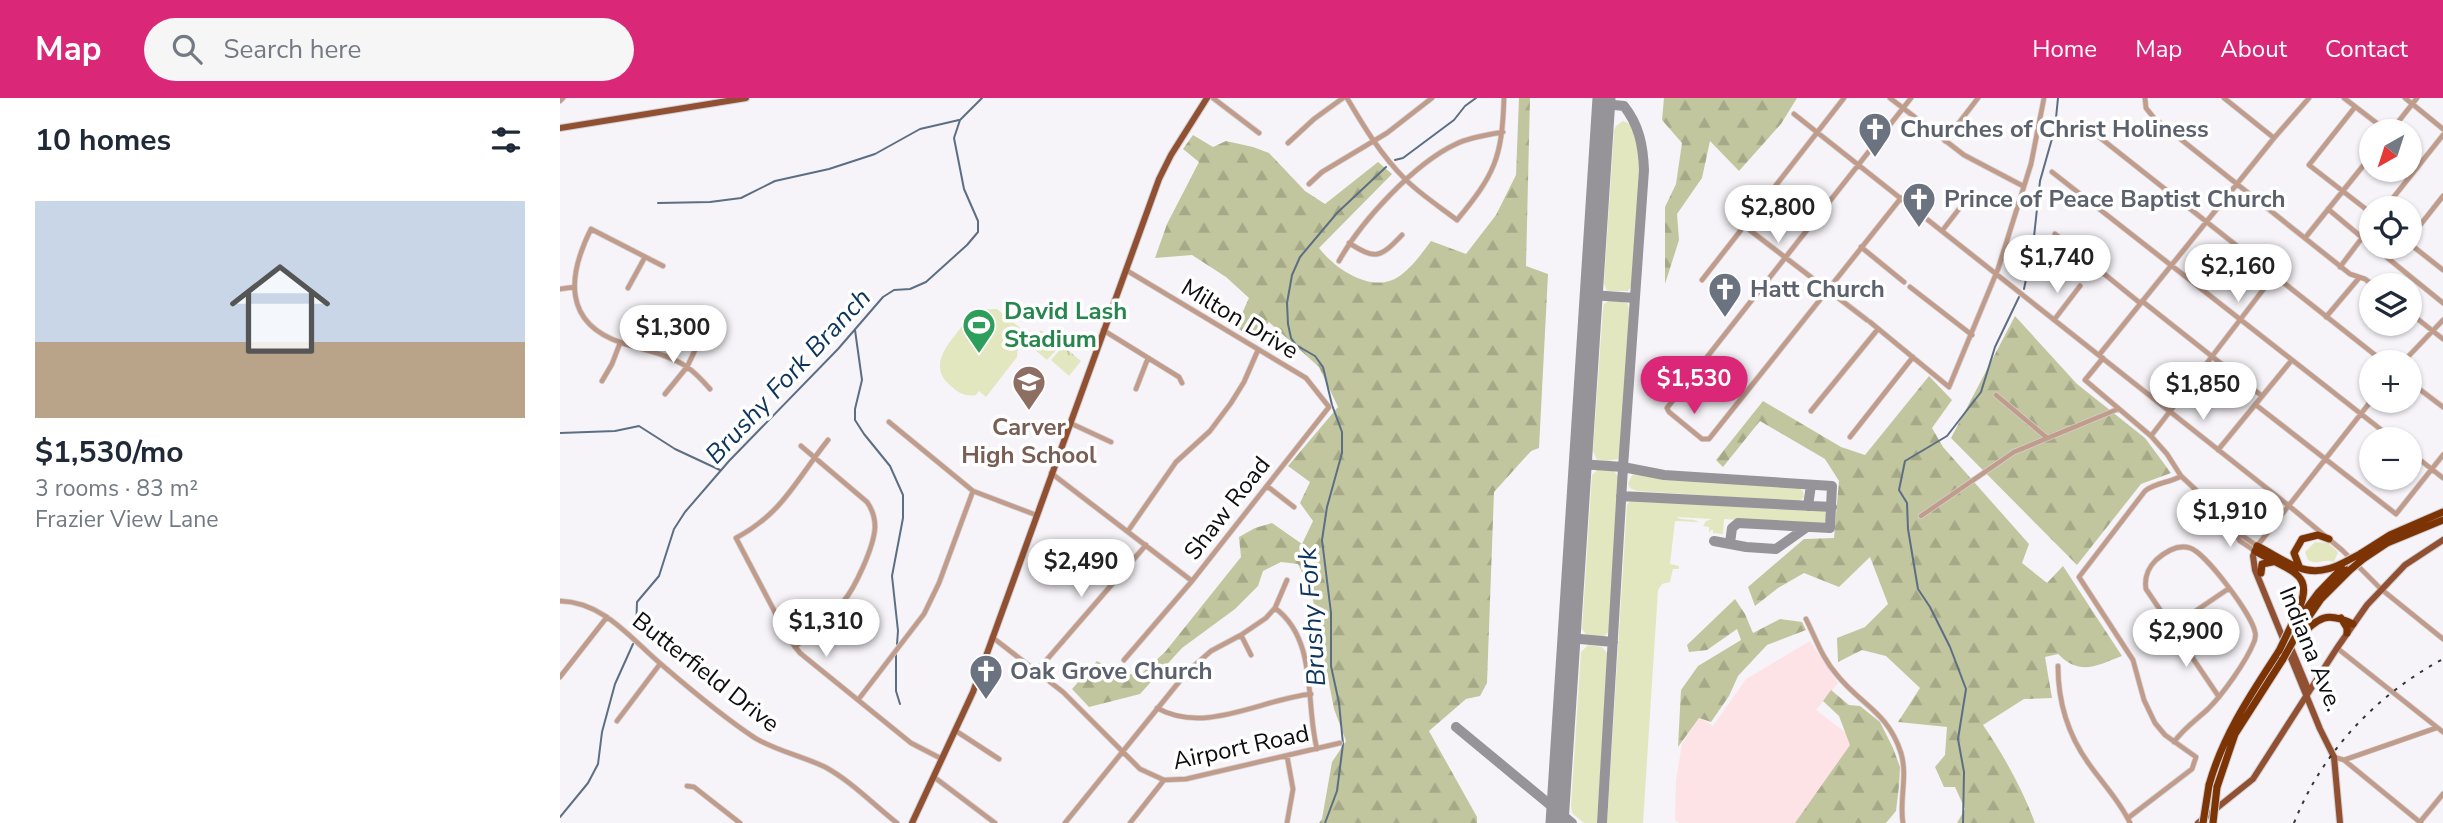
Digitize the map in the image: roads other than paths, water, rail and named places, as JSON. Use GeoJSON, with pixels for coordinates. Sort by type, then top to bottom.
{"type":"FeatureCollection","features":[{"type":"Feature","properties":{"kind":"highway"},"geometry":{"type":"LineString","coordinates":[[2201,823],[2235,734],[2283,659],[2295,631],[2318,593],[2346,566],[2390,535],[2443,512]]}},
{"type":"Feature","properties":{"kind":"highway"},"geometry":{"type":"LineString","coordinates":[[2361,556],[2443,520]]}},
{"type":"Feature","properties":{"kind":"highway"},"geometry":{"type":"LineString","coordinates":[[2302,569],[2294,556],[2297,543],[2304,537],[2311,536],[2329,539]]}},
{"type":"Feature","properties":{"kind":"highway"},"geometry":{"type":"LineString","coordinates":[[2257,546],[2302,569],[2317,572],[2346,566]]}},
{"type":"Feature","properties":{"kind":"highway"},"geometry":{"type":"LineString","coordinates":[[2257,546],[2274,562],[2298,575],[2305,585],[2295,631]]}},
{"type":"Feature","properties":{"kind":"highway"},"geometry":{"type":"LineString","coordinates":[[2260,573],[2264,562],[2274,562]]}},
{"type":"Feature","properties":{"kind":"highway"},"geometry":{"type":"LineString","coordinates":[[2213,823],[2213,786],[2217,758],[2228,732],[2279,650],[2295,631],[2322,618],[2333,615],[2353,624]]}},
{"type":"Feature","properties":{"kind":"highway"},"geometry":{"type":"LineString","coordinates":[[2341,618],[2347,633]]}},
{"type":"Feature","properties":{"kind":"main road"},"geometry":{"type":"LineString","coordinates":[[560,128],[746,98]]}},
{"type":"Feature","properties":{"kind":"main road"},"geometry":{"type":"LineString","coordinates":[[912,823],[973,692],[1164,167],[1207,98]]}},
{"type":"Feature","properties":{"kind":"main road"},"geometry":{"type":"LineString","coordinates":[[2201,823],[2247,786],[2353,624],[2381,589],[2418,555],[2443,540]]}},
{"type":"Feature","properties":{"kind":"main road","name":"Indiana Ave."},"geometry":{"type":"LineString","coordinates":[[2257,546],[2260,573],[2323,733]]}},
{"type":"Feature","properties":{"kind":"main road","name":"Indiana Ave."},"geometry":{"type":"LineString","coordinates":[[2257,546],[2255,570],[2320,718],[2323,733]]}},
{"type":"Feature","properties":{"kind":"main road"},"geometry":{"type":"LineString","coordinates":[[2300,669],[2310,677],[2322,672]]}},
{"type":"Feature","properties":{"kind":"main road"},"geometry":{"type":"LineString","coordinates":[[2295,714],[2301,709],[2307,710],[2317,721]]}},
{"type":"Feature","properties":{"kind":"main road"},"geometry":{"type":"LineString","coordinates":[[2323,733],[2334,757],[2340,823]]}},
{"type":"Feature","properties":{"kind":"street"},"geometry":{"type":"LineString","coordinates":[[1213,98],[1259,133]]}},
{"type":"Feature","properties":{"kind":"street"},"geometry":{"type":"LineString","coordinates":[[1288,143],[1314,119],[1345,98],[1374,142],[1407,181],[1457,220],[1491,175],[1499,156],[1504,98]]}},
{"type":"Feature","properties":{"kind":"street"},"geometry":{"type":"LineString","coordinates":[[1310,184],[1322,172],[1374,142],[1432,98]]}},
{"type":"Feature","properties":{"kind":"street"},"geometry":{"type":"LineString","coordinates":[[1702,279],[1844,98]]}},
{"type":"Feature","properties":{"kind":"street"},"geometry":{"type":"LineString","coordinates":[[1890,98],[1978,163],[2024,186]]}},
{"type":"Feature","properties":{"kind":"street"},"geometry":{"type":"LineString","coordinates":[[1901,198],[1709,439],[1702,439],[1669,412],[1667,408],[1911,98]]}},
{"type":"Feature","properties":{"kind":"street"},"geometry":{"type":"LineString","coordinates":[[1945,141],[1979,98]]}},
{"type":"Feature","properties":{"kind":"street"},"geometry":{"type":"LineString","coordinates":[[1743,225],[1950,387],[1996,274],[2031,164],[2045,98]]}},
{"type":"Feature","properties":{"kind":"street"},"geometry":{"type":"LineString","coordinates":[[2145,98],[2146,108],[2154,118],[2340,267],[2359,277]]}},
{"type":"Feature","properties":{"kind":"street"},"geometry":{"type":"LineString","coordinates":[[2224,98],[2274,138]]}},
{"type":"Feature","properties":{"kind":"street"},"geometry":{"type":"LineString","coordinates":[[2309,98],[2141,302],[2085,380],[2151,436],[2181,475],[2219,511],[2240,541],[2257,546],[2361,414]]}},
{"type":"Feature","properties":{"kind":"street"},"geometry":{"type":"LineString","coordinates":[[2344,98],[2372,119]]}},
{"type":"Feature","properties":{"kind":"street"},"geometry":{"type":"LineString","coordinates":[[2405,98],[2443,129]]}},
{"type":"Feature","properties":{"kind":"street"},"geometry":{"type":"LineString","coordinates":[[2400,119],[2417,98]]}},
{"type":"Feature","properties":{"kind":"street"},"geometry":{"type":"LineString","coordinates":[[2355,107],[2309,165],[2359,204]]}},
{"type":"Feature","properties":{"kind":"street"},"geometry":{"type":"LineString","coordinates":[[1794,114],[2288,505],[2329,539],[2381,589],[2443,639]]}},
{"type":"Feature","properties":{"kind":"street"},"geometry":{"type":"LineString","coordinates":[[2089,129],[2369,350]]}},
{"type":"Feature","properties":{"kind":"street"},"geometry":{"type":"LineString","coordinates":[[1339,261],[1366,220],[1436,156],[1454,144],[1470,138],[1503,132]]}},
{"type":"Feature","properties":{"kind":"street"},"geometry":{"type":"LineString","coordinates":[[2422,162],[2443,135]]}},
{"type":"Feature","properties":{"kind":"street"},"geometry":{"type":"LineString","coordinates":[[2305,238],[2359,171]]}},
{"type":"Feature","properties":{"kind":"street"},"geometry":{"type":"LineString","coordinates":[[2052,172],[2378,427]]}},
{"type":"Feature","properties":{"kind":"street"},"geometry":{"type":"LineString","coordinates":[[2395,196],[2406,182]]}},
{"type":"Feature","properties":{"kind":"street"},"geometry":{"type":"LineString","coordinates":[[1942,231],[1969,196]]}},
{"type":"Feature","properties":{"kind":"street"},"geometry":{"type":"LineString","coordinates":[[2422,223],[2443,197]]}},
{"type":"Feature","properties":{"kind":"street"},"geometry":{"type":"LineString","coordinates":[[2328,209],[2359,235]]}},
{"type":"Feature","properties":{"kind":"street"},"geometry":{"type":"LineString","coordinates":[[663,266],[591,229],[575,270],[574,287],[579,307],[590,325],[603,335],[687,367],[710,389]]}},
{"type":"Feature","properties":{"kind":"street"},"geometry":{"type":"LineString","coordinates":[[2055,234],[2262,396]]}},
{"type":"Feature","properties":{"kind":"street"},"geometry":{"type":"LineString","coordinates":[[1349,243],[1374,256],[1384,253],[1402,235]]}},
{"type":"Feature","properties":{"kind":"street"},"geometry":{"type":"LineString","coordinates":[[2340,267],[2359,241]]}},
{"type":"Feature","properties":{"kind":"street"},"geometry":{"type":"LineString","coordinates":[[1861,247],[1904,282]]}},
{"type":"Feature","properties":{"kind":"street"},"geometry":{"type":"LineString","coordinates":[[2422,254],[2443,271]]}},
{"type":"Feature","properties":{"kind":"street"},"geometry":{"type":"LineString","coordinates":[[628,288],[645,257]]}},
{"type":"Feature","properties":{"kind":"street"},"geometry":{"type":"LineString","coordinates":[[2388,259],[2443,303]]}},
{"type":"Feature","properties":{"kind":"street"},"geometry":{"type":"LineString","coordinates":[[2151,436],[2279,269]]}},
{"type":"Feature","properties":{"kind":"street","name":"Milton Drive"},"geometry":{"type":"LineString","coordinates":[[1125,270],[1306,378],[1329,408]]}},
{"type":"Feature","properties":{"kind":"street"},"geometry":{"type":"LineString","coordinates":[[2326,317],[2359,278]]}},
{"type":"Feature","properties":{"kind":"street"},"geometry":{"type":"LineString","coordinates":[[2054,320],[2080,286]]}},
{"type":"Feature","properties":{"kind":"street"},"geometry":{"type":"LineString","coordinates":[[560,289],[574,287]]}},
{"type":"Feature","properties":{"kind":"street"},"geometry":{"type":"LineString","coordinates":[[1910,287],[1972,335]]}},
{"type":"Feature","properties":{"kind":"street"},"geometry":{"type":"LineString","coordinates":[[2415,350],[2443,320]]}},
{"type":"Feature","properties":{"kind":"street"},"geometry":{"type":"LineString","coordinates":[[2422,322],[2443,339]]}},
{"type":"Feature","properties":{"kind":"street"},"geometry":{"type":"LineString","coordinates":[[1811,411],[1878,329]]}},
{"type":"Feature","properties":{"kind":"street"},"geometry":{"type":"LineString","coordinates":[[1103,330],[1179,377],[1182,383]]}},
{"type":"Feature","properties":{"kind":"street"},"geometry":{"type":"LineString","coordinates":[[603,381],[620,343]]}},
{"type":"Feature","properties":{"kind":"street"},"geometry":{"type":"LineString","coordinates":[[665,394],[687,367],[697,346]]}},
{"type":"Feature","properties":{"kind":"street"},"geometry":{"type":"LineString","coordinates":[[1128,531],[1176,462],[1210,430],[1231,403],[1258,350]]}},
{"type":"Feature","properties":{"kind":"street"},"geometry":{"type":"LineString","coordinates":[[1850,437],[1913,357]]}},
{"type":"Feature","properties":{"kind":"street"},"geometry":{"type":"LineString","coordinates":[[1136,389],[1148,358]]}},
{"type":"Feature","properties":{"kind":"street"},"geometry":{"type":"LineString","coordinates":[[2218,450],[2291,361]]}},
{"type":"Feature","properties":{"kind":"street"},"geometry":{"type":"LineString","coordinates":[[2422,391],[2443,407]]}},
{"type":"Feature","properties":{"kind":"street"},"geometry":{"type":"LineString","coordinates":[[1996,395],[2046,437]]}},
{"type":"Feature","properties":{"kind":"street"},"geometry":{"type":"LineString","coordinates":[[2256,405],[2396,514],[2443,455]]}},
{"type":"Feature","properties":{"kind":"street","name":"Shaw Road"},"geometry":{"type":"LineString","coordinates":[[1124,660],[1192,581],[1329,408]]}},
{"type":"Feature","properties":{"kind":"street"},"geometry":{"type":"LineString","coordinates":[[1921,516],[2006,457],[2046,437],[2118,408]]}},
{"type":"Feature","properties":{"kind":"street"},"geometry":{"type":"LineString","coordinates":[[889,422],[973,491],[1036,515]]}},
{"type":"Feature","properties":{"kind":"street"},"geometry":{"type":"LineString","coordinates":[[1069,423],[1111,442]]}},
{"type":"Feature","properties":{"kind":"street"},"geometry":{"type":"LineString","coordinates":[[828,440],[775,512],[755,528],[736,538],[794,647],[911,743],[942,759]]}},
{"type":"Feature","properties":{"kind":"street"},"geometry":{"type":"LineString","coordinates":[[794,647],[836,610],[850,593],[874,531],[874,516],[867,502],[801,446]]}},
{"type":"Feature","properties":{"kind":"street"},"geometry":{"type":"LineString","coordinates":[[2422,462],[2443,478]]}},
{"type":"Feature","properties":{"kind":"street"},"geometry":{"type":"LineString","coordinates":[[1051,473],[1192,581]]}},
{"type":"Feature","properties":{"kind":"street"},"geometry":{"type":"LineString","coordinates":[[2058,666],[2062,703],[2069,730],[2089,764],[2129,820],[2192,769],[2196,762],[2195,756],[2165,735],[2150,715],[2133,660],[2079,577],[2145,491],[2152,485],[2175,480],[2181,475]]}},
{"type":"Feature","properties":{"kind":"street"},"geometry":{"type":"LineString","coordinates":[[1267,486],[1294,507]]}},
{"type":"Feature","properties":{"kind":"street"},"geometry":{"type":"LineString","coordinates":[[858,700],[924,614],[939,583],[973,491]]}},
{"type":"Feature","properties":{"kind":"street"},"geometry":{"type":"LineString","coordinates":[[1037,671],[1146,545]]}},
{"type":"Feature","properties":{"kind":"street"},"geometry":{"type":"LineString","coordinates":[[2174,743],[2180,733],[2219,697],[2247,655],[2255,637],[2245,610],[2198,552],[2183,547],[2166,553],[2150,566],[2145,584],[2148,593],[2219,697]]}},
{"type":"Feature","properties":{"kind":"street"},"geometry":{"type":"LineString","coordinates":[[1065,823],[1123,754],[1157,708],[1204,655],[1266,618],[1275,608],[1287,580]]}},
{"type":"Feature","properties":{"kind":"street"},"geometry":{"type":"LineString","coordinates":[[2172,628],[2228,589]]}},
{"type":"Feature","properties":{"kind":"street","name":"Butterfield Drive"},"geometry":{"type":"LineString","coordinates":[[560,601],[583,604],[607,617],[632,636],[660,664],[754,737],[832,772],[897,823]]}},
{"type":"Feature","properties":{"kind":"street"},"geometry":{"type":"LineString","coordinates":[[1275,608],[1285,616],[1297,636],[1311,694],[1310,715],[1317,749]]}},
{"type":"Feature","properties":{"kind":"street"},"geometry":{"type":"LineString","coordinates":[[560,677],[607,617]]}},
{"type":"Feature","properties":{"kind":"street"},"geometry":{"type":"LineString","coordinates":[[1806,619],[1826,662],[1849,689],[1885,721],[1896,742],[1903,765],[1903,823]]}},
{"type":"Feature","properties":{"kind":"street"},"geometry":{"type":"LineString","coordinates":[[1241,635],[1251,655]]}},
{"type":"Feature","properties":{"kind":"street","name":"Airport Road"},"geometry":{"type":"LineString","coordinates":[[992,636],[1063,692],[1123,754],[1146,773],[1164,780],[1186,779],[1340,743]]}},
{"type":"Feature","properties":{"kind":"street"},"geometry":{"type":"LineString","coordinates":[[2337,648],[2443,732]]}},
{"type":"Feature","properties":{"kind":"street"},"geometry":{"type":"LineString","coordinates":[[617,721],[660,664]]}},
{"type":"Feature","properties":{"kind":"street"},"geometry":{"type":"LineString","coordinates":[[1157,708],[1173,716],[1197,719],[1246,709],[1288,696],[1311,694]]}},
{"type":"Feature","properties":{"kind":"street"},"geometry":{"type":"LineString","coordinates":[[2344,760],[2437,727]]}},
{"type":"Feature","properties":{"kind":"street"},"geometry":{"type":"LineString","coordinates":[[956,731],[999,759]]}},
{"type":"Feature","properties":{"kind":"street"},"geometry":{"type":"LineString","coordinates":[[1287,756],[1293,789],[1287,823]]}},
{"type":"Feature","properties":{"kind":"street"},"geometry":{"type":"LineString","coordinates":[[2334,757],[2344,760],[2421,823],[2443,794]]}},
{"type":"Feature","properties":{"kind":"street"},"geometry":{"type":"LineString","coordinates":[[934,777],[995,823]]}},
{"type":"Feature","properties":{"kind":"street"},"geometry":{"type":"LineString","coordinates":[[1132,823],[1164,780]]}},
{"type":"Feature","properties":{"kind":"street"},"geometry":{"type":"LineString","coordinates":[[687,786],[694,787],[740,823]]}},
{"type":"Feature","properties":{"kind":"waterway","name":"Brushy Fork Branch"},"geometry":{"type":"LineString","coordinates":[[636,630],[637,602],[659,576],[674,529],[685,512],[729,461],[838,349],[883,297],[894,290],[910,289],[926,282],[978,232],[978,221],[964,189],[954,138],[960,120],[982,98]]}},
{"type":"Feature","properties":{"kind":"waterway","name":"Brushy Fork"},"geometry":{"type":"LineString","coordinates":[[1395,160],[1403,158],[1454,120],[1465,106],[1476,98]]}},
{"type":"Feature","properties":{"kind":"waterway"},"geometry":{"type":"LineString","coordinates":[[2024,289],[2033,246],[2040,181],[2055,128],[2058,98]]}},
{"type":"Feature","properties":{"kind":"waterway"},"geometry":{"type":"LineString","coordinates":[[658,203],[710,202],[741,198],[775,181],[829,169],[875,154],[920,129],[959,120]]}},
{"type":"Feature","properties":{"kind":"waterway","name":"Brushy Fork"},"geometry":{"type":"LineString","coordinates":[[1325,823],[1337,791],[1343,744],[1339,703],[1331,666],[1331,613],[1322,540],[1327,507],[1342,453],[1342,432],[1323,367],[1315,356],[1296,345],[1291,338],[1287,303],[1292,275],[1300,257],[1337,213],[1386,167]]}},
{"type":"Feature","properties":{"kind":"waterway"},"geometry":{"type":"LineString","coordinates":[[1963,823],[1964,772],[1958,739],[1966,689],[1950,647],[1918,589],[1908,529],[1907,503],[1899,490],[1905,461],[1947,436],[1981,392],[1995,347],[2019,297]]}},
{"type":"Feature","properties":{"kind":"waterway"},"geometry":{"type":"LineString","coordinates":[[855,330],[862,380],[855,420],[890,466],[903,495],[903,518],[892,576],[897,644]]}},
{"type":"Feature","properties":{"kind":"waterway"},"geometry":{"type":"LineString","coordinates":[[560,433],[615,431],[639,426],[675,449],[720,470]]}},
{"type":"Feature","properties":{"kind":"waterway","name":"Brushy Fork Branch"},"geometry":{"type":"LineString","coordinates":[[560,817],[588,783],[598,764],[602,732],[615,684],[633,644]]}},
{"type":"Feature","properties":{"kind":"waterway"},"geometry":{"type":"LineString","coordinates":[[896,653],[896,691],[900,704]]}},
{"type":"Feature","properties":{"kind":"railway"},"geometry":{"type":"LineString","coordinates":[[2294,823],[2320,772],[2354,728],[2395,690],[2443,659]]}},
{"type":"Feature","properties":{"kind":"place","name":"Churches of Christ Holiness"},"geometry":{"type":"Point","coordinates":[1875,159]}},
{"type":"Feature","properties":{"kind":"place","name":"Prince of Peace Baptist Church"},"geometry":{"type":"Point","coordinates":[1919,229]}},
{"type":"Feature","properties":{"kind":"place","name":"Hatt Church"},"geometry":{"type":"Point","coordinates":[1725,319]}},
{"type":"Feature","properties":{"kind":"place","name":"David Lash Stadium"},"geometry":{"type":"Point","coordinates":[979,355]}},
{"type":"Feature","properties":{"kind":"place","name":"Carver High School"},"geometry":{"type":"Point","coordinates":[1029,412]}},
{"type":"Feature","properties":{"kind":"place","name":"Oak Grove Church"},"geometry":{"type":"Point","coordinates":[986,701]}}]}
